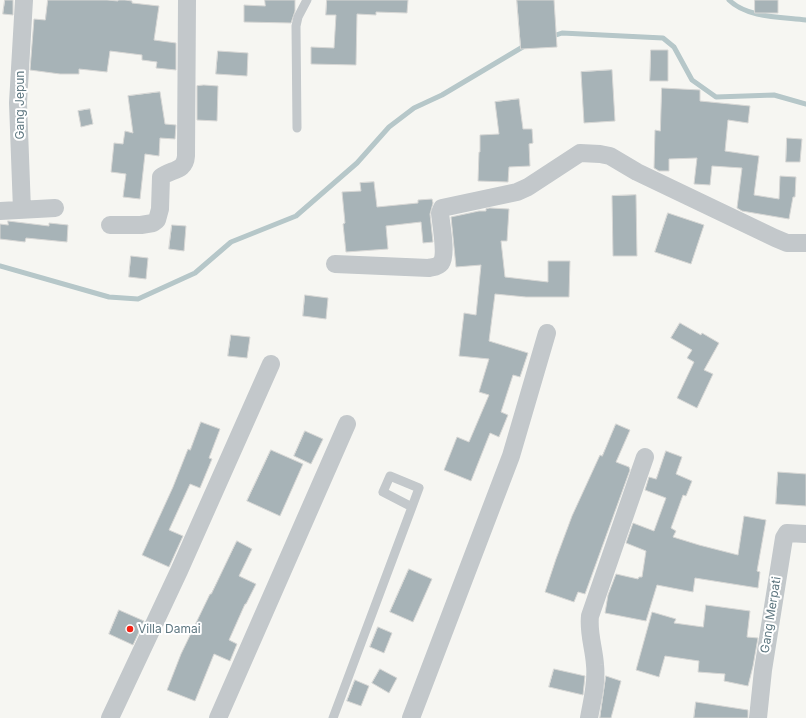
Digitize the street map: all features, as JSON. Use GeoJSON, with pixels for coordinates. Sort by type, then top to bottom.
{"type":"FeatureCollection","features":[{"type":"Feature","properties":{"kind":"street","name":"Gang Jepun"},"geometry":{"type":"LineString","coordinates":[[22,210],[18,91],[24,0]]}},
{"type":"Feature","properties":{"kind":"street"},"geometry":{"type":"LineString","coordinates":[[110,225],[141,225],[153,223],[157,220],[160,209],[161,177],[180,168],[184,163],[187,0]]}},
{"type":"Feature","properties":{"kind":"street"},"geometry":{"type":"LineString","coordinates":[[334,264],[429,268],[439,265],[442,262],[444,254],[440,213],[442,208],[517,192],[528,187],[580,153],[610,156],[644,175],[775,238],[787,243],[806,243]]}},
{"type":"Feature","properties":{"kind":"street"},"geometry":{"type":"LineString","coordinates":[[0,211],[55,208]]}},
{"type":"Feature","properties":{"kind":"street"},"geometry":{"type":"LineString","coordinates":[[411,718],[511,456],[546,333]]}},
{"type":"Feature","properties":{"kind":"street"},"geometry":{"type":"LineString","coordinates":[[110,718],[179,571],[271,364]]}},
{"type":"Feature","properties":{"kind":"street"},"geometry":{"type":"LineString","coordinates":[[218,718],[347,424]]}},
{"type":"Feature","properties":{"kind":"street"},"geometry":{"type":"LineString","coordinates":[[588,718],[595,683],[596,666],[588,626],[590,616],[645,457]]}},
{"type":"Feature","properties":{"kind":"street","name":"Gang Merpati"},"geometry":{"type":"LineString","coordinates":[[758,718],[763,670],[784,538],[786,533],[790,532],[806,534]]}},
{"type":"Feature","properties":{"kind":"lane"},"geometry":{"type":"LineString","coordinates":[[297,128],[296,26],[298,17],[307,0]]}},
{"type":"Feature","properties":{"kind":"lane"},"geometry":{"type":"LineString","coordinates":[[333,718],[412,507]]}},
{"type":"Feature","properties":{"kind":"building"},"geometry":{"type":"Polygon","coordinates":[[[5,0],[13,0],[13,15],[3,14],[5,0]]]}},
{"type":"Feature","properties":{"kind":"building"},"geometry":{"type":"Polygon","coordinates":[[[48,0],[125,0],[132,1],[132,3],[159,6],[154,40],[176,43],[176,70],[156,68],[157,62],[142,60],[142,55],[110,51],[107,72],[79,69],[79,74],[60,74],[30,70],[34,19],[45,20],[48,0]]]}},
{"type":"Feature","properties":{"kind":"building"},"geometry":{"type":"Polygon","coordinates":[[[265,0],[295,0],[295,11],[291,23],[244,22],[244,5],[265,6],[265,0]]]}},
{"type":"Feature","properties":{"kind":"building"},"geometry":{"type":"Polygon","coordinates":[[[327,0],[408,0],[407,13],[376,12],[376,15],[357,14],[356,65],[311,64],[311,47],[334,48],[336,15],[326,15],[327,0]]]}},
{"type":"Feature","properties":{"kind":"building"},"geometry":{"type":"Polygon","coordinates":[[[517,0],[554,0],[557,47],[521,49],[517,0]]]}},
{"type":"Feature","properties":{"kind":"building"},"geometry":{"type":"Polygon","coordinates":[[[755,0],[778,0],[778,13],[755,13],[755,0]]]}},
{"type":"Feature","properties":{"kind":"building"},"geometry":{"type":"Polygon","coordinates":[[[651,50],[668,50],[668,81],[650,81],[651,50]]]}},
{"type":"Feature","properties":{"kind":"building"},"geometry":{"type":"Polygon","coordinates":[[[218,51],[248,53],[247,76],[216,74],[218,51]]]}},
{"type":"Feature","properties":{"kind":"building"},"geometry":{"type":"Polygon","coordinates":[[[612,70],[615,121],[584,123],[581,72],[612,70]]]}},
{"type":"Feature","properties":{"kind":"building"},"geometry":{"type":"Polygon","coordinates":[[[197,86],[218,86],[217,121],[197,120],[197,86]]]}},
{"type":"Feature","properties":{"kind":"building"},"geometry":{"type":"Polygon","coordinates":[[[662,88],[700,90],[700,101],[750,106],[748,123],[728,120],[725,151],[759,156],[754,195],[779,199],[780,176],[796,177],[795,197],[793,197],[789,219],[742,211],[737,208],[742,168],[712,166],[710,185],[694,184],[697,158],[669,159],[669,171],[659,171],[654,168],[655,130],[660,131],[662,88]]]}},
{"type":"Feature","properties":{"kind":"building"},"geometry":{"type":"Polygon","coordinates":[[[160,92],[165,124],[176,125],[175,139],[160,138],[159,156],[145,154],[140,199],[123,197],[126,174],[111,172],[114,143],[123,144],[125,131],[133,133],[128,96],[160,92]]]}},
{"type":"Feature","properties":{"kind":"building"},"geometry":{"type":"Polygon","coordinates":[[[519,99],[523,129],[532,129],[533,143],[529,144],[530,166],[509,167],[508,182],[478,181],[480,135],[499,134],[495,102],[519,99]]]}},
{"type":"Feature","properties":{"kind":"building"},"geometry":{"type":"Polygon","coordinates":[[[90,109],[93,124],[81,127],[78,111],[90,109]]]}},
{"type":"Feature","properties":{"kind":"building"},"geometry":{"type":"Polygon","coordinates":[[[787,138],[802,139],[800,162],[786,162],[787,138]]]}},
{"type":"Feature","properties":{"kind":"building"},"geometry":{"type":"Polygon","coordinates":[[[374,182],[377,207],[418,203],[418,200],[432,199],[433,203],[430,214],[433,242],[423,243],[421,222],[386,226],[388,249],[346,252],[342,192],[361,191],[360,183],[374,182]]]}},
{"type":"Feature","properties":{"kind":"building"},"geometry":{"type":"Polygon","coordinates":[[[636,195],[637,256],[613,256],[612,196],[636,195]]]}},
{"type":"Feature","properties":{"kind":"building"},"geometry":{"type":"Polygon","coordinates":[[[486,209],[509,209],[507,241],[501,241],[505,277],[548,282],[548,261],[570,261],[569,297],[526,297],[495,294],[489,341],[528,353],[520,377],[513,375],[501,412],[508,415],[499,437],[490,433],[471,481],[444,470],[457,437],[469,442],[489,395],[479,392],[489,359],[459,356],[464,313],[476,315],[481,265],[456,267],[451,217],[486,211],[486,209]]]}},
{"type":"Feature","properties":{"kind":"building"},"geometry":{"type":"Polygon","coordinates":[[[668,213],[704,225],[691,264],[655,252],[668,213]]]}},
{"type":"Feature","properties":{"kind":"building"},"geometry":{"type":"Polygon","coordinates":[[[8,221],[49,226],[49,223],[68,225],[67,242],[26,238],[25,242],[0,239],[0,224],[8,225],[8,221]]]}},
{"type":"Feature","properties":{"kind":"building"},"geometry":{"type":"Polygon","coordinates":[[[172,225],[186,226],[184,251],[169,249],[172,225]]]}},
{"type":"Feature","properties":{"kind":"building"},"geometry":{"type":"Polygon","coordinates":[[[131,256],[148,258],[146,279],[129,277],[131,256]]]}},
{"type":"Feature","properties":{"kind":"building"},"geometry":{"type":"Polygon","coordinates":[[[305,295],[328,298],[326,319],[303,316],[305,295]]]}},
{"type":"Feature","properties":{"kind":"building"},"geometry":{"type":"Polygon","coordinates":[[[680,323],[719,343],[704,370],[713,374],[697,408],[677,398],[694,362],[687,358],[692,350],[671,338],[680,323]]]}},
{"type":"Feature","properties":{"kind":"building"},"geometry":{"type":"Polygon","coordinates":[[[231,335],[250,337],[247,358],[228,356],[231,335]]]}},
{"type":"Feature","properties":{"kind":"building"},"geometry":{"type":"Polygon","coordinates":[[[201,422],[220,429],[209,458],[212,459],[200,488],[190,484],[169,530],[183,536],[169,567],[142,555],[173,487],[188,449],[190,450],[201,422]]]}},
{"type":"Feature","properties":{"kind":"building"},"geometry":{"type":"Polygon","coordinates":[[[616,424],[630,430],[616,462],[629,467],[630,470],[585,594],[578,592],[574,602],[545,592],[572,516],[616,424]]]}},
{"type":"Feature","properties":{"kind":"building"},"geometry":{"type":"Polygon","coordinates":[[[305,431],[323,439],[311,464],[294,456],[305,431]]]}},
{"type":"Feature","properties":{"kind":"building"},"geometry":{"type":"Polygon","coordinates":[[[271,450],[303,464],[280,516],[247,501],[271,450]]]}},
{"type":"Feature","properties":{"kind":"building"},"geometry":{"type":"Polygon","coordinates":[[[666,451],[682,457],[676,474],[692,481],[686,496],[683,495],[671,528],[676,531],[673,537],[738,555],[744,516],[766,520],[757,571],[760,572],[758,588],[695,578],[693,592],[657,585],[646,621],[605,613],[608,595],[616,574],[638,579],[639,577],[642,577],[646,551],[626,543],[633,523],[654,531],[666,498],[645,490],[649,477],[656,479],[666,451]]]}},
{"type":"Feature","properties":{"kind":"building"},"geometry":{"type":"Polygon","coordinates":[[[778,472],[806,474],[806,506],[776,504],[778,472]]]}},
{"type":"Feature","properties":{"kind":"building"},"geometry":{"type":"Polygon","coordinates":[[[237,541],[252,549],[239,576],[256,584],[245,604],[229,640],[237,644],[230,661],[214,654],[195,701],[167,690],[181,654],[237,541]]]}},
{"type":"Feature","properties":{"kind":"building"},"geometry":{"type":"Polygon","coordinates":[[[409,569],[432,579],[413,622],[390,612],[409,569]]]}},
{"type":"Feature","properties":{"kind":"building"},"geometry":{"type":"Polygon","coordinates":[[[706,605],[750,611],[747,637],[758,638],[748,686],[724,681],[725,674],[698,672],[699,661],[665,656],[659,677],[636,670],[652,612],[676,619],[674,623],[703,627],[706,605]]]}},
{"type":"Feature","properties":{"kind":"building","name":"Villa Damai"},"geometry":{"type":"Polygon","coordinates":[[[119,610],[144,621],[133,645],[109,634],[119,610]]]}},
{"type":"Feature","properties":{"kind":"building"},"geometry":{"type":"Polygon","coordinates":[[[378,627],[392,633],[384,653],[370,647],[378,627]]]}},
{"type":"Feature","properties":{"kind":"building"},"geometry":{"type":"Polygon","coordinates":[[[380,669],[397,678],[389,693],[372,683],[380,669]]]}},
{"type":"Feature","properties":{"kind":"building"},"geometry":{"type":"Polygon","coordinates":[[[554,669],[585,676],[583,695],[549,687],[554,669]]]}},
{"type":"Feature","properties":{"kind":"building"},"geometry":{"type":"Polygon","coordinates":[[[606,676],[621,681],[611,718],[600,718],[606,676]]]}},
{"type":"Feature","properties":{"kind":"building"},"geometry":{"type":"Polygon","coordinates":[[[355,680],[369,686],[361,706],[347,701],[355,680]]]}},
{"type":"Feature","properties":{"kind":"building"},"geometry":{"type":"Polygon","coordinates":[[[696,702],[748,710],[748,718],[694,718],[696,702]]]}},
{"type":"Feature","properties":{"kind":"waterway"},"geometry":{"type":"LineString","coordinates":[[729,0],[736,6],[765,16],[806,20]]}},
{"type":"Feature","properties":{"kind":"waterway"},"geometry":{"type":"LineString","coordinates":[[550,37],[562,33],[663,38],[674,47],[692,80],[716,97],[774,95],[806,104]]}},
{"type":"Feature","properties":{"kind":"waterway"},"geometry":{"type":"LineString","coordinates":[[0,266],[109,297],[138,299],[195,273],[231,242],[296,216],[357,163],[389,127],[414,108],[442,95],[526,45]]}},
{"type":"Feature","properties":{"kind":"place","name":"Villa Damai"},"geometry":{"type":"Point","coordinates":[130,629]}}]}
